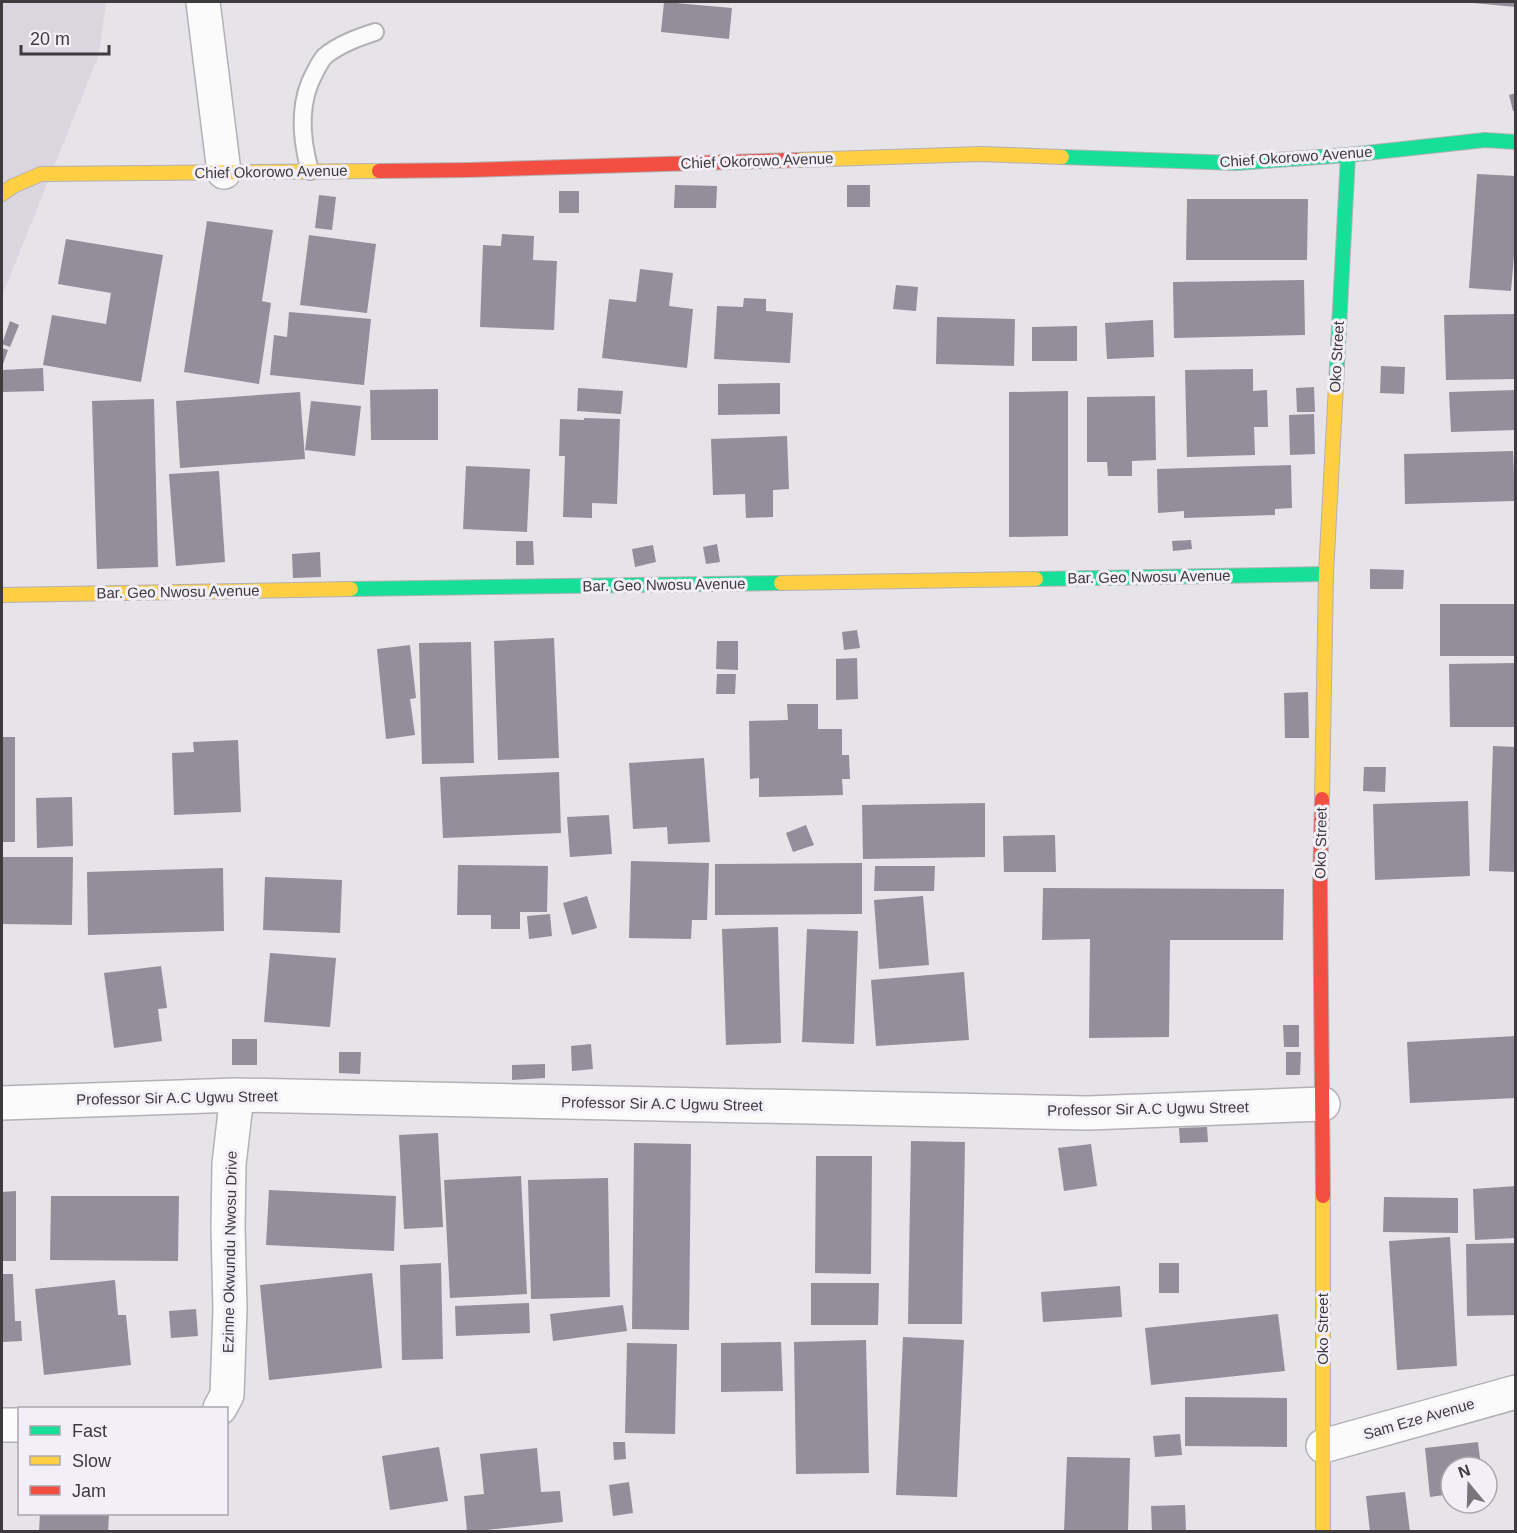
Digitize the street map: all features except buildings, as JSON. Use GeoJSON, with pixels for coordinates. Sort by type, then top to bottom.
{"type":"FeatureCollection","features":[{"type":"Feature","properties":{"kind":"street"},"geometry":{"type":"LineString","coordinates":[[203,2],[224,172]]}},
{"type":"Feature","properties":{"kind":"street","name":"Chief Okorowo Avenue"},"geometry":{"type":"LineString","coordinates":[[2,194],[13,186],[41,174],[480,170],[981,154],[1236,163],[1347,155],[1485,140],[1515,142]]}},
{"type":"Feature","properties":{"kind":"street","name":"Oko Street"},"geometry":{"type":"LineString","coordinates":[[1323,1532],[1323,1104],[1320,883],[1326,574],[1347,155]]}},
{"type":"Feature","properties":{"kind":"street","name":"Bar. Geo Nwosu Avenue"},"geometry":{"type":"LineString","coordinates":[[2,595],[1326,574]]}},
{"type":"Feature","properties":{"kind":"street","name":"Professor Sir A.C Ugwu Street"},"geometry":{"type":"LineString","coordinates":[[2,1103],[237,1095],[1088,1113],[1323,1104]]}},
{"type":"Feature","properties":{"kind":"street","name":"Ezinne Okwundu Nwosu Drive"},"geometry":{"type":"LineString","coordinates":[[221,1407],[227,1395],[230,1309],[229,1164],[237,1095]]}},
{"type":"Feature","properties":{"kind":"street","name":"Sam Eze Avenue"},"geometry":{"type":"LineString","coordinates":[[1323,1446],[1515,1392]]}},
{"type":"Feature","properties":{"kind":"street"},"geometry":{"type":"LineString","coordinates":[[2,1425],[18,1425]]}},
{"type":"Feature","properties":{"kind":"lane"},"geometry":{"type":"LineString","coordinates":[[310,171],[302,132],[304,106],[311,78],[323,58],[349,40],[375,32]]}},
{"type":"Feature","properties":{"kind":"shaded area"},"geometry":{"type":"Polygon","coordinates":[[[2,2],[106,2],[99,54],[2,296],[2,2]]]}},
{"type":"Feature","properties":{"kind":"traffic: fast"},"geometry":{"type":"LineString","coordinates":[[1062,157],[1236,163],[1348,155],[1485,140],[1516,142]]}},
{"type":"Feature","properties":{"kind":"traffic: fast"},"geometry":{"type":"LineString","coordinates":[[1336,385],[1348,155]]}},
{"type":"Feature","properties":{"kind":"traffic: fast"},"geometry":{"type":"LineString","coordinates":[[1036,579],[1326,574]]}},
{"type":"Feature","properties":{"kind":"traffic: fast"},"geometry":{"type":"LineString","coordinates":[[351,589],[781,583]]}},
{"type":"Feature","properties":{"kind":"traffic: slow"},"geometry":{"type":"LineString","coordinates":[[797,160],[981,154],[1062,157]]}},
{"type":"Feature","properties":{"kind":"traffic: slow"},"geometry":{"type":"LineString","coordinates":[[2,194],[13,186],[41,174],[379,171]]}},
{"type":"Feature","properties":{"kind":"traffic: slow"},"geometry":{"type":"LineString","coordinates":[[1322,799],[1326,574],[1336,385]]}},
{"type":"Feature","properties":{"kind":"traffic: slow"},"geometry":{"type":"LineString","coordinates":[[781,583],[1036,579]]}},
{"type":"Feature","properties":{"kind":"traffic: slow"},"geometry":{"type":"LineString","coordinates":[[2,595],[351,589]]}},
{"type":"Feature","properties":{"kind":"traffic: slow"},"geometry":{"type":"LineString","coordinates":[[1323,1196],[1323,1532]]}},
{"type":"Feature","properties":{"kind":"traffic: jam"},"geometry":{"type":"LineString","coordinates":[[379,171],[797,160]]}},
{"type":"Feature","properties":{"kind":"traffic: jam"},"geometry":{"type":"LineString","coordinates":[[1322,799],[1320,883],[1323,1196]]}}]}
